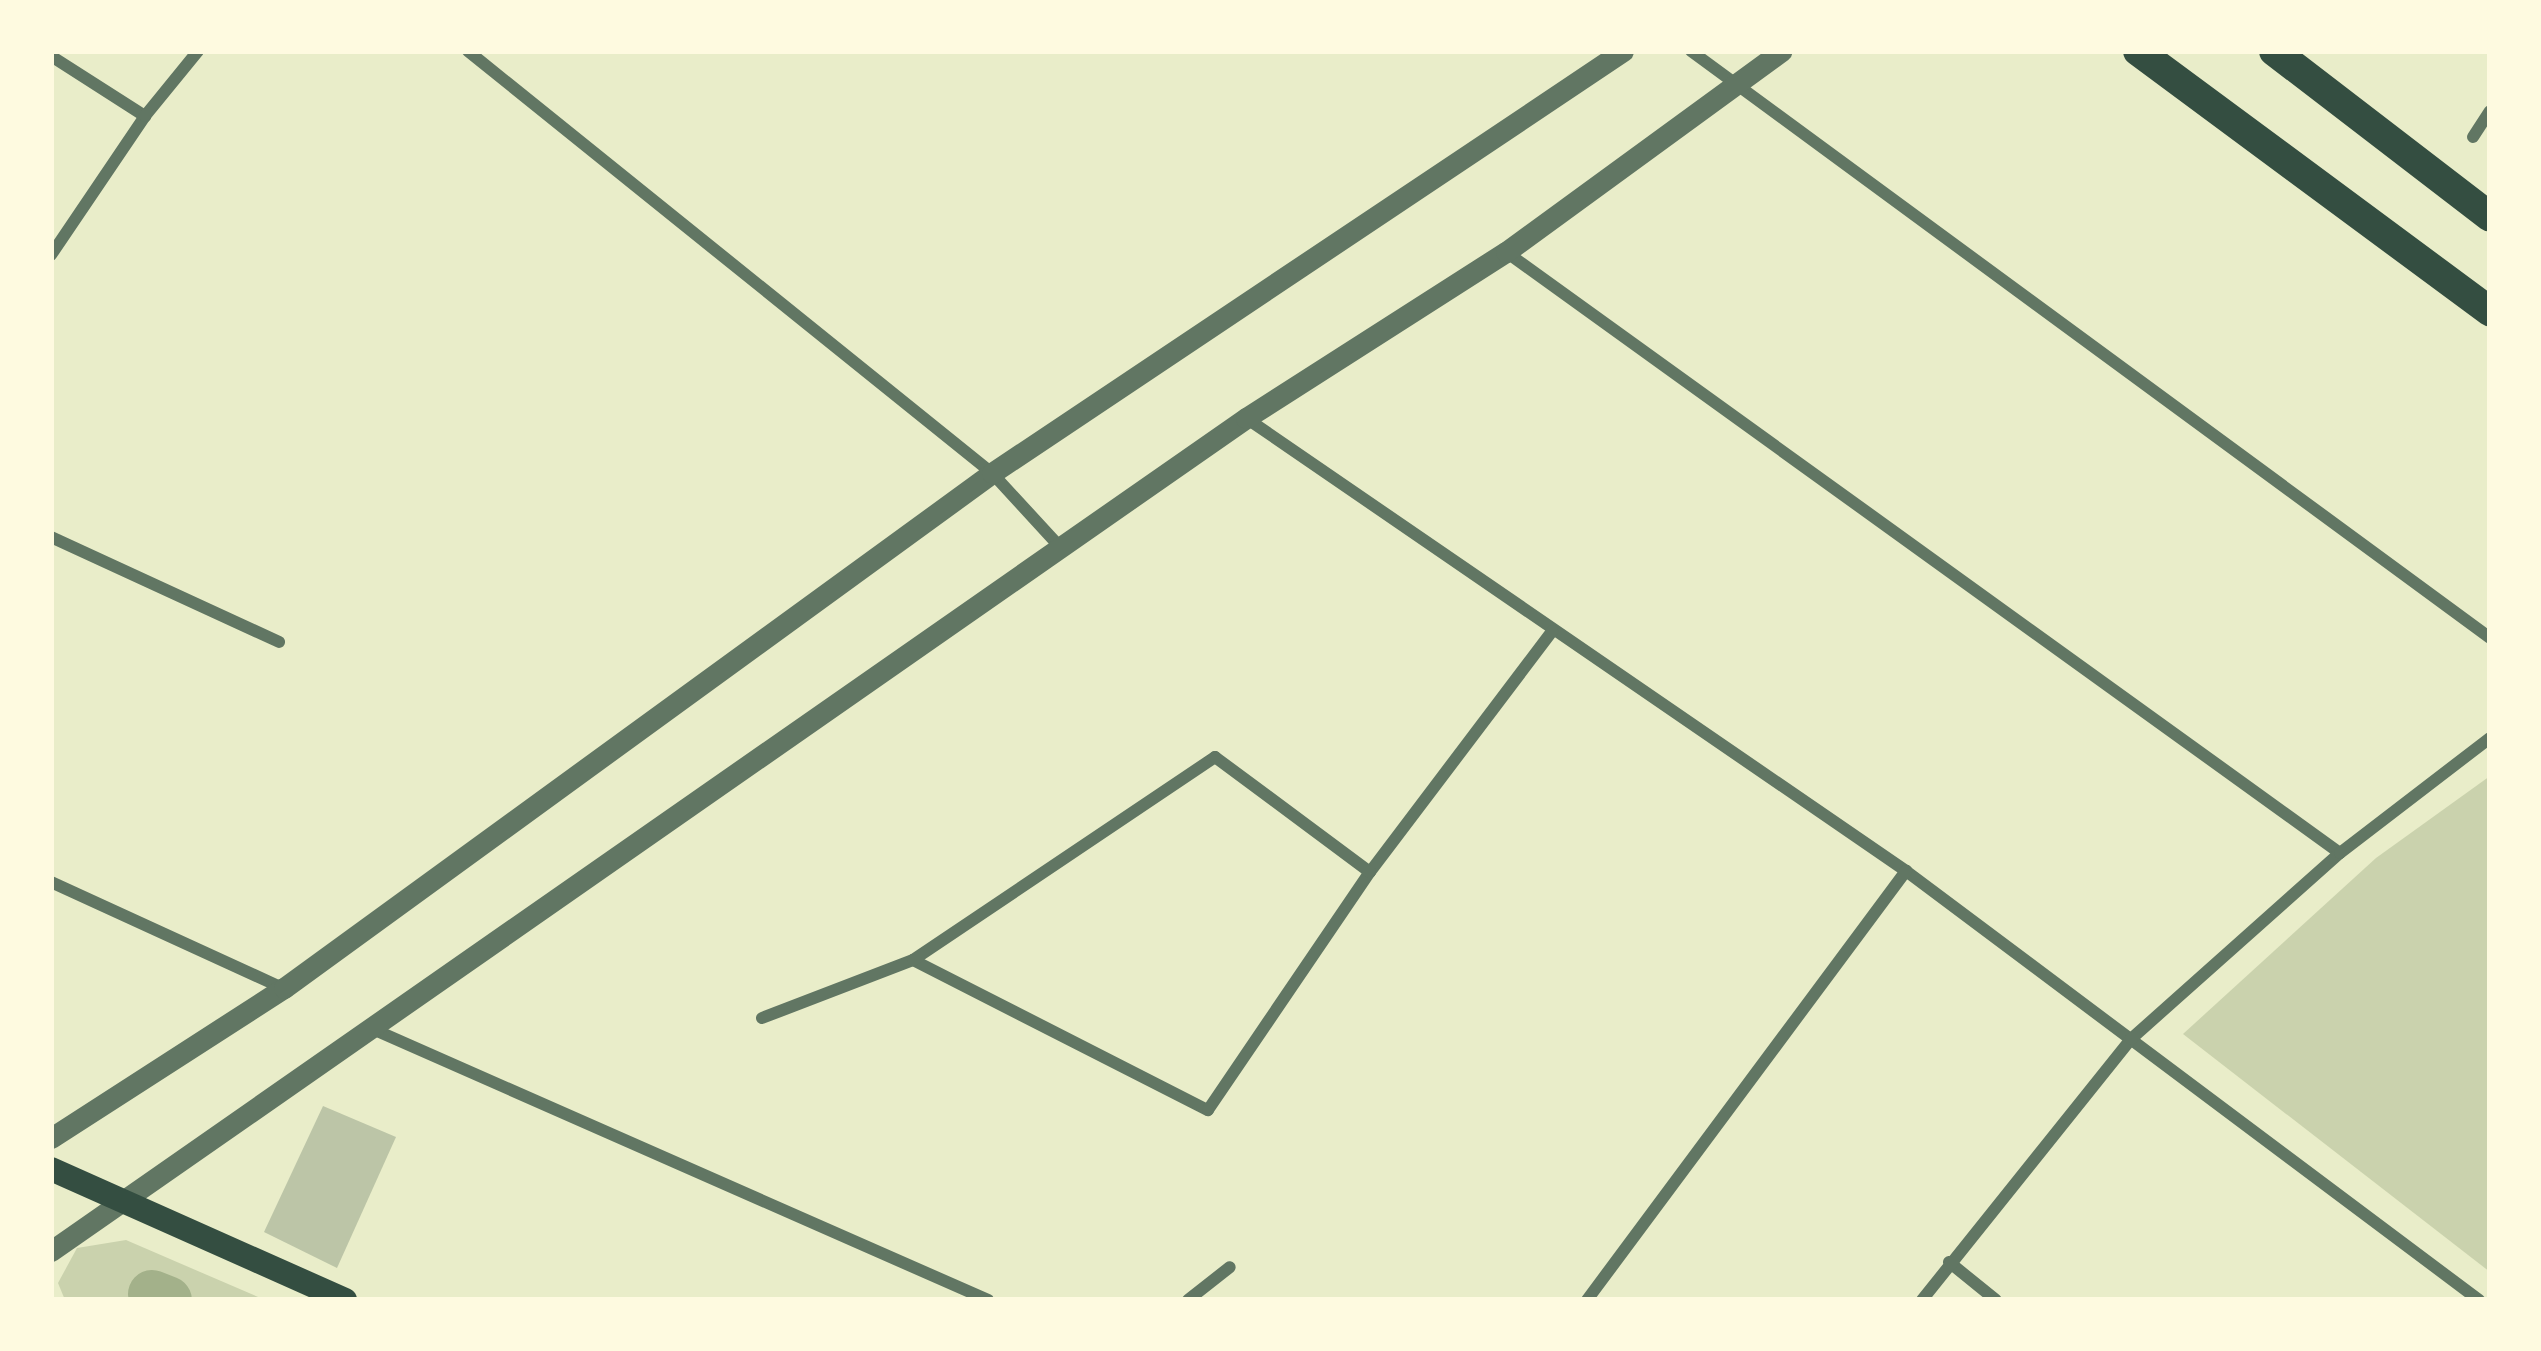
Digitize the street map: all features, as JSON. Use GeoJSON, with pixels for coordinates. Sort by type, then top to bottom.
{"type":"FeatureCollection","features":[{"type":"Feature","properties":{"kind":"main road"},"geometry":{"type":"LineString","coordinates":[[2138,51],[2490,311]]}},
{"type":"Feature","properties":{"kind":"main road"},"geometry":{"type":"LineString","coordinates":[[2274,51],[2490,217]]}},
{"type":"Feature","properties":{"kind":"main road"},"geometry":{"type":"LineString","coordinates":[[51,1169],[344,1300]]}},
{"type":"Feature","properties":{"kind":"street"},"geometry":{"type":"LineString","coordinates":[[51,255],[145,116],[198,51]]}},
{"type":"Feature","properties":{"kind":"street"},"geometry":{"type":"LineString","coordinates":[[468,51],[992,473],[1061,548]]}},
{"type":"Feature","properties":{"kind":"street"},"geometry":{"type":"LineString","coordinates":[[51,1138],[284,988],[992,473],[1623,51]]}},
{"type":"Feature","properties":{"kind":"street"},"geometry":{"type":"LineString","coordinates":[[1691,51],[2490,638]]}},
{"type":"Feature","properties":{"kind":"street"},"geometry":{"type":"LineString","coordinates":[[51,1251],[375,1030],[1246,418],[1506,253],[1782,51]]}},
{"type":"Feature","properties":{"kind":"street"},"geometry":{"type":"LineString","coordinates":[[51,56],[145,116]]}},
{"type":"Feature","properties":{"kind":"street"},"geometry":{"type":"LineString","coordinates":[[2473,137],[2490,112]]}},
{"type":"Feature","properties":{"kind":"street"},"geometry":{"type":"LineString","coordinates":[[1506,253],[2340,853]]}},
{"type":"Feature","properties":{"kind":"street"},"geometry":{"type":"LineString","coordinates":[[1246,418],[1906,871],[2479,1300]]}},
{"type":"Feature","properties":{"kind":"street"},"geometry":{"type":"LineString","coordinates":[[51,537],[279,641]]}},
{"type":"Feature","properties":{"kind":"street"},"geometry":{"type":"LineString","coordinates":[[914,960],[1208,1110],[1370,872],[1552,631]]}},
{"type":"Feature","properties":{"kind":"street"},"geometry":{"type":"LineString","coordinates":[[1922,1300],[2131,1039],[2340,853],[2490,737]]}},
{"type":"Feature","properties":{"kind":"street"},"geometry":{"type":"LineString","coordinates":[[762,1018],[914,960],[1215,757],[1370,872]]}},
{"type":"Feature","properties":{"kind":"street"},"geometry":{"type":"LineString","coordinates":[[1587,1300],[1906,871]]}},
{"type":"Feature","properties":{"kind":"street"},"geometry":{"type":"LineString","coordinates":[[51,882],[284,988]]}},
{"type":"Feature","properties":{"kind":"street"},"geometry":{"type":"LineString","coordinates":[[375,1030],[988,1300]]}},
{"type":"Feature","properties":{"kind":"street"},"geometry":{"type":"LineString","coordinates":[[1949,1262],[1996,1300]]}},
{"type":"Feature","properties":{"kind":"street"},"geometry":{"type":"LineString","coordinates":[[1188,1300],[1230,1267]]}},
{"type":"Feature","properties":{"kind":"green space"},"geometry":{"type":"Polygon","coordinates":[[[2490,776],[2490,1272],[2183,1034],[2376,858],[2490,776]]]}},
{"type":"Feature","properties":{"kind":"green space"},"geometry":{"type":"Polygon","coordinates":[[[126,1240],[265,1300],[65,1300],[58,1283],[77,1248],[126,1240]]]}},
{"type":"Feature","properties":{"kind":"building"},"geometry":{"type":"Polygon","coordinates":[[[323,1106],[396,1137],[337,1268],[264,1232],[323,1106]]]}},
{"type":"Feature","properties":{"kind":"waterway"},"geometry":{"type":"LineString","coordinates":[[152,1294],[168,1300]]}}]}
